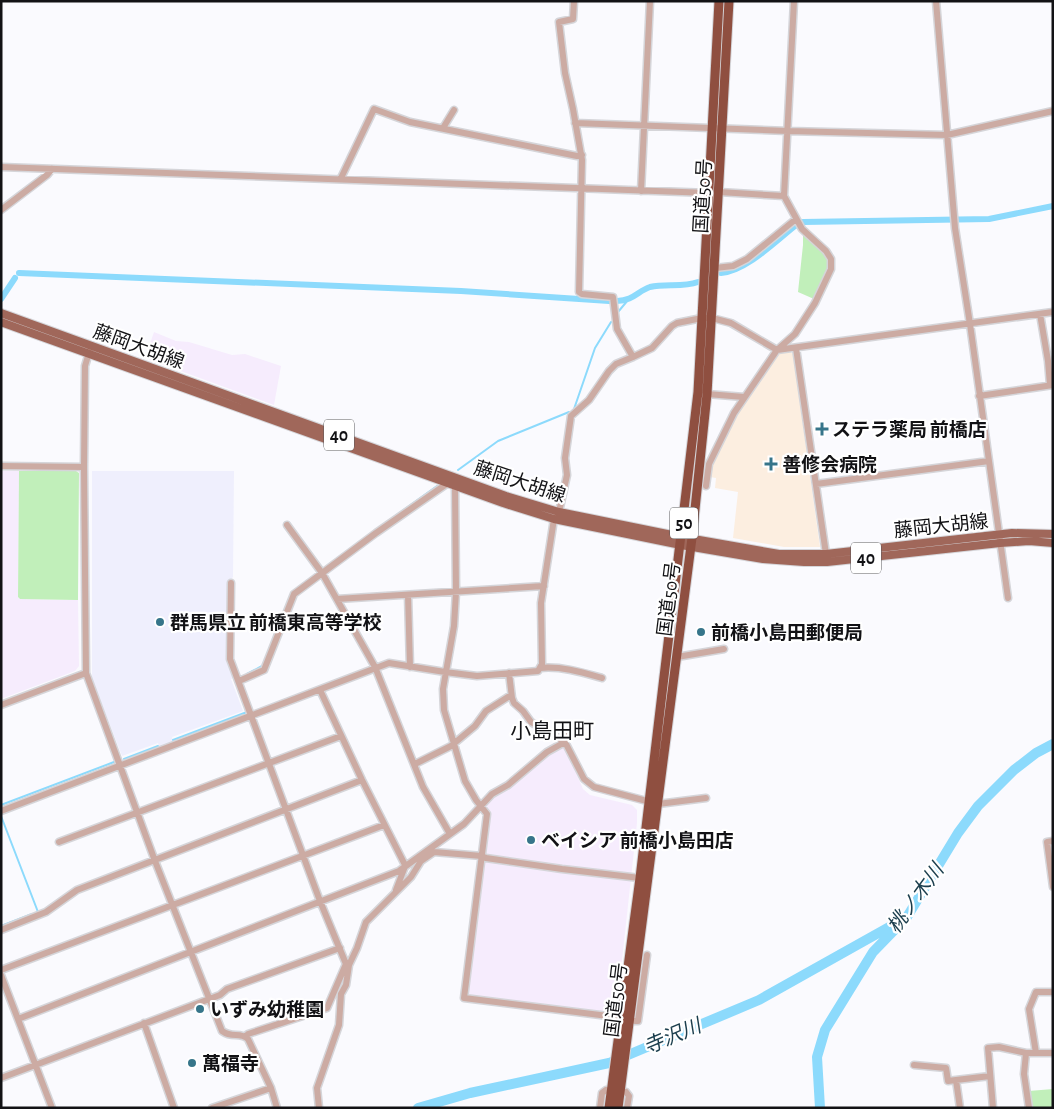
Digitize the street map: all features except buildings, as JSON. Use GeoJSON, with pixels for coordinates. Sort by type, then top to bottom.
{"type":"FeatureCollection","features":[{"type":"Feature","properties":{"kind":"highway","name":"国道50号"},"geometry":{"type":"LineString","coordinates":[[623,1040],[640,878],[677,657],[707,394],[719,192],[720,1]]}},
{"type":"Feature","properties":{"kind":"highway","name":"国道50号"},"geometry":{"type":"LineString","coordinates":[[609,1108],[619,1068],[653,803],[698,392],[709,193],[718,129],[729,1]]}},
{"type":"Feature","properties":{"kind":"highway","name":"国道50号"},"geometry":{"type":"LineString","coordinates":[[618,1108],[619,1068]]}},
{"type":"Feature","properties":{"kind":"main road","name":"藤岡大胡線"},"geometry":{"type":"LineString","coordinates":[[1,313],[90,349],[451,484],[554,519],[681,541],[778,554],[826,554],[1000,539],[1053,543]]}},
{"type":"Feature","properties":{"kind":"main road","name":"藤岡大胡線"},"geometry":{"type":"LineString","coordinates":[[1,322],[90,349],[506,496],[559,512],[681,541]]}},
{"type":"Feature","properties":{"kind":"main road","name":"藤岡大胡線"},"geometry":{"type":"LineString","coordinates":[[691,542],[763,559],[827,562],[1000,539],[1029,533],[1053,534]]}},
{"type":"Feature","properties":{"kind":"street"},"geometry":{"type":"LineString","coordinates":[[574,1],[574,19],[559,22],[565,73],[582,155],[579,292],[582,294],[613,297],[617,329],[633,357]]}},
{"type":"Feature","properties":{"kind":"street"},"geometry":{"type":"LineString","coordinates":[[641,190],[650,1]]}},
{"type":"Feature","properties":{"kind":"street"},"geometry":{"type":"LineString","coordinates":[[706,486],[709,464],[734,413],[777,350],[795,334],[815,303],[831,269],[831,259],[826,251],[802,228],[784,196],[794,1]]}},
{"type":"Feature","properties":{"kind":"street"},"geometry":{"type":"LineString","coordinates":[[936,1],[955,228],[1008,598]]}},
{"type":"Feature","properties":{"kind":"street"},"geometry":{"type":"LineString","coordinates":[[341,178],[374,109],[410,122],[577,156],[582,155]]}},
{"type":"Feature","properties":{"kind":"street"},"geometry":{"type":"LineString","coordinates":[[443,128],[454,110]]}},
{"type":"Feature","properties":{"kind":"street"},"geometry":{"type":"LineString","coordinates":[[575,123],[788,132],[947,134],[1053,111]]}},
{"type":"Feature","properties":{"kind":"street"},"geometry":{"type":"LineString","coordinates":[[1,167],[709,193]]}},
{"type":"Feature","properties":{"kind":"street"},"geometry":{"type":"LineString","coordinates":[[1,210],[47,175],[52,169]]}},
{"type":"Feature","properties":{"kind":"street"},"geometry":{"type":"LineString","coordinates":[[719,192],[784,196]]}},
{"type":"Feature","properties":{"kind":"street"},"geometry":{"type":"LineString","coordinates":[[715,268],[733,266],[747,259],[796,219]]}},
{"type":"Feature","properties":{"kind":"street"},"geometry":{"type":"LineString","coordinates":[[540,668],[542,664],[541,603],[554,519],[559,512],[567,475],[565,458],[571,416],[590,400],[616,364],[652,348],[672,326],[702,318],[712,318],[731,323],[777,350],[1053,312]]}},
{"type":"Feature","properties":{"kind":"street"},"geometry":{"type":"LineString","coordinates":[[979,396],[1051,385],[1040,314]]}},
{"type":"Feature","properties":{"kind":"street"},"geometry":{"type":"LineString","coordinates":[[796,348],[826,554]]}},
{"type":"Feature","properties":{"kind":"street"},"geometry":{"type":"LineString","coordinates":[[90,349],[85,366],[86,673],[155,861],[222,1031],[230,1036],[242,1035],[245,1037],[271,1088],[277,1108]]}},
{"type":"Feature","properties":{"kind":"street"},"geometry":{"type":"LineString","coordinates":[[707,394],[744,398]]}},
{"type":"Feature","properties":{"kind":"street"},"geometry":{"type":"LineString","coordinates":[[816,484],[989,460]]}},
{"type":"Feature","properties":{"kind":"street"},"geometry":{"type":"LineString","coordinates":[[1,466],[84,467]]}},
{"type":"Feature","properties":{"kind":"street"},"geometry":{"type":"LineString","coordinates":[[240,681],[264,670],[294,594],[376,532],[451,484],[456,592],[454,626],[443,688],[444,710],[465,781],[487,814],[464,998],[616,1018]]}},
{"type":"Feature","properties":{"kind":"street"},"geometry":{"type":"LineString","coordinates":[[287,525],[322,573],[375,667],[423,787],[450,834]]}},
{"type":"Feature","properties":{"kind":"street"},"geometry":{"type":"LineString","coordinates":[[231,583],[230,659],[240,681],[320,901],[347,965],[346,984],[341,994],[339,1025],[317,1088],[319,1108]]}},
{"type":"Feature","properties":{"kind":"street"},"geometry":{"type":"LineString","coordinates":[[337,599],[544,586]]}},
{"type":"Feature","properties":{"kind":"street"},"geometry":{"type":"LineString","coordinates":[[408,595],[410,666]]}},
{"type":"Feature","properties":{"kind":"street"},"geometry":{"type":"LineString","coordinates":[[677,657],[724,648]]}},
{"type":"Feature","properties":{"kind":"street"},"geometry":{"type":"LineString","coordinates":[[1,811],[388,663],[477,676],[538,671],[540,668],[549,667],[575,670],[602,678]]}},
{"type":"Feature","properties":{"kind":"street"},"geometry":{"type":"LineString","coordinates":[[1,706],[86,673]]}},
{"type":"Feature","properties":{"kind":"street"},"geometry":{"type":"LineString","coordinates":[[509,673],[511,695],[514,703],[531,722],[565,742],[584,779],[594,787],[653,803],[706,798]]}},
{"type":"Feature","properties":{"kind":"street"},"geometry":{"type":"LineString","coordinates":[[320,690],[362,780],[405,865],[396,892]]}},
{"type":"Feature","properties":{"kind":"street"},"geometry":{"type":"LineString","coordinates":[[414,764],[439,753],[474,726],[486,711],[511,695]]}},
{"type":"Feature","properties":{"kind":"street"},"geometry":{"type":"LineString","coordinates":[[18,1019],[399,871],[464,824],[492,794],[508,785],[547,752],[565,742],[572,728]]}},
{"type":"Feature","properties":{"kind":"street"},"geometry":{"type":"LineString","coordinates":[[59,842],[341,736]]}},
{"type":"Feature","properties":{"kind":"street"},"geometry":{"type":"LineString","coordinates":[[1,930],[46,912],[77,890],[362,780]]}},
{"type":"Feature","properties":{"kind":"street"},"geometry":{"type":"LineString","coordinates":[[1,970],[384,825]]}},
{"type":"Feature","properties":{"kind":"street"},"geometry":{"type":"LineString","coordinates":[[1053,841],[1047,842],[1053,887]]}},
{"type":"Feature","properties":{"kind":"street"},"geometry":{"type":"LineString","coordinates":[[245,1037],[248,1034],[327,1008],[357,948],[366,922],[411,877],[421,861],[434,852],[482,856],[553,868],[640,878]]}},
{"type":"Feature","properties":{"kind":"street"},"geometry":{"type":"LineString","coordinates":[[1,1078],[220,995],[227,989],[340,948]]}},
{"type":"Feature","properties":{"kind":"street"},"geometry":{"type":"LineString","coordinates":[[635,1021],[638,1021],[647,955]]}},
{"type":"Feature","properties":{"kind":"street"},"geometry":{"type":"LineString","coordinates":[[1,975],[52,1108]]}},
{"type":"Feature","properties":{"kind":"street"},"geometry":{"type":"LineString","coordinates":[[1036,1053],[1029,1009],[1036,992],[1053,992]]}},
{"type":"Feature","properties":{"kind":"street"},"geometry":{"type":"LineString","coordinates":[[144,1023],[174,1108]]}},
{"type":"Feature","properties":{"kind":"street"},"geometry":{"type":"LineString","coordinates":[[994,1108],[988,1048],[999,1047],[1026,1053],[1053,1053]]}},
{"type":"Feature","properties":{"kind":"street"},"geometry":{"type":"LineString","coordinates":[[1026,1053],[1024,1074],[1028,1108]]}},
{"type":"Feature","properties":{"kind":"street"},"geometry":{"type":"LineString","coordinates":[[914,1065],[946,1068],[948,1081],[990,1076]]}},
{"type":"Feature","properties":{"kind":"street"},"geometry":{"type":"LineString","coordinates":[[956,1080],[960,1108]]}},
{"type":"Feature","properties":{"kind":"street"},"geometry":{"type":"LineString","coordinates":[[212,1108],[271,1088]]}},
{"type":"Feature","properties":{"kind":"street"},"geometry":{"type":"LineString","coordinates":[[600,1108],[602,1093],[606,1090]]}},
{"type":"Feature","properties":{"kind":"street"},"geometry":{"type":"LineString","coordinates":[[626,1092],[629,1096],[627,1108]]}},
{"type":"Feature","properties":{"kind":"shaded area"},"geometry":{"type":"Polygon","coordinates":[[[154,332],[176,341],[189,342],[232,355],[245,354],[281,366],[274,405],[145,358],[154,332]]]}},
{"type":"Feature","properties":{"kind":"shaded area"},"geometry":{"type":"Polygon","coordinates":[[[790,352],[793,354],[820,547],[784,547],[733,538],[738,492],[715,488],[716,478],[710,477],[712,462],[736,413],[778,353],[790,352]]]}},
{"type":"Feature","properties":{"kind":"shaded area"},"geometry":{"type":"Polygon","coordinates":[[[1,471],[19,471],[18,597],[20,599],[78,600],[79,666],[75,671],[1,699],[1,471]]]}},
{"type":"Feature","properties":{"kind":"shaded area","name":"群馬県立 前橋東高等学校"},"geometry":{"type":"Polygon","coordinates":[[[92,471],[234,471],[233,577],[228,583],[228,657],[236,677],[231,679],[243,711],[172,737],[173,741],[159,747],[158,743],[122,756],[92,679],[92,471]]]}},
{"type":"Feature","properties":{"kind":"shaded area"},"geometry":{"type":"Polygon","coordinates":[[[561,746],[565,747],[583,789],[590,795],[632,805],[637,810],[616,1015],[466,995],[490,813],[486,807],[491,798],[545,756],[561,746]]]}},
{"type":"Feature","properties":{"kind":"green space"},"geometry":{"type":"Polygon","coordinates":[[[803,233],[828,259],[828,269],[814,299],[798,292],[803,233]]]}},
{"type":"Feature","properties":{"kind":"green space"},"geometry":{"type":"Polygon","coordinates":[[[19,471],[76,471],[79,473],[78,600],[20,599],[18,597],[19,471]]]}},
{"type":"Feature","properties":{"kind":"green space"},"geometry":{"type":"Polygon","coordinates":[[[1053,1089],[1053,1108],[1031,1108],[1029,1091],[1053,1089]]]}},
{"type":"Feature","properties":{"kind":"waterway"},"geometry":{"type":"LineString","coordinates":[[721,273],[731,271],[750,261],[795,226],[803,222],[989,219],[1053,206]]}},
{"type":"Feature","properties":{"kind":"waterway"},"geometry":{"type":"LineString","coordinates":[[19,273],[461,291],[609,301]]}},
{"type":"Feature","properties":{"kind":"waterway"},"geometry":{"type":"LineString","coordinates":[[1,299],[15,278]]}},
{"type":"Feature","properties":{"kind":"waterway"},"geometry":{"type":"LineString","coordinates":[[617,301],[631,298],[650,287],[686,285],[698,282]]}},
{"type":"Feature","properties":{"kind":"waterway"},"geometry":{"type":"LineString","coordinates":[[618,312],[628,300]]}},
{"type":"Feature","properties":{"kind":"waterway"},"geometry":{"type":"LineString","coordinates":[[574,409],[595,348],[611,322]]}},
{"type":"Feature","properties":{"kind":"waterway"},"geometry":{"type":"LineString","coordinates":[[458,470],[498,441],[569,412]]}},
{"type":"Feature","properties":{"kind":"waterway"},"geometry":{"type":"LineString","coordinates":[[380,527],[437,486]]}},
{"type":"Feature","properties":{"kind":"waterway"},"geometry":{"type":"LineString","coordinates":[[274,636],[292,592]]}},
{"type":"Feature","properties":{"kind":"waterway"},"geometry":{"type":"LineString","coordinates":[[247,674],[262,666]]}},
{"type":"Feature","properties":{"kind":"waterway"},"geometry":{"type":"LineString","coordinates":[[173,740],[247,712],[247,710]]}},
{"type":"Feature","properties":{"kind":"waterway","name":"桃ノ木川"},"geometry":{"type":"LineString","coordinates":[[820,1108],[817,1057],[825,1030],[873,952],[907,917],[958,833],[978,806],[1014,770],[1036,753],[1053,744]]}},
{"type":"Feature","properties":{"kind":"waterway"},"geometry":{"type":"LineString","coordinates":[[124,759],[158,746]]}},
{"type":"Feature","properties":{"kind":"waterway"},"geometry":{"type":"LineString","coordinates":[[1,805],[114,762]]}},
{"type":"Feature","properties":{"kind":"waterway"},"geometry":{"type":"LineString","coordinates":[[1,816],[38,912],[36,913]]}},
{"type":"Feature","properties":{"kind":"waterway"},"geometry":{"type":"LineString","coordinates":[[1,926],[32,914]]}},
{"type":"Feature","properties":{"kind":"waterway","name":"寺沢川"},"geometry":{"type":"LineString","coordinates":[[418,1108],[470,1093],[609,1063],[759,1000],[907,917]]}},
{"type":"Feature","properties":{"kind":"place","name":"ステラ薬局 前橋店"},"geometry":{"type":"Point","coordinates":[822,429]}},
{"type":"Feature","properties":{"kind":"place","name":"善修会病院"},"geometry":{"type":"Point","coordinates":[771,464]}},
{"type":"Feature","properties":{"kind":"place","name":"群馬県立 前橋東高等学校"},"geometry":{"type":"Point","coordinates":[160,622]}},
{"type":"Feature","properties":{"kind":"place","name":"前橋小島田郵便局"},"geometry":{"type":"Point","coordinates":[701,632]}},
{"type":"Feature","properties":{"kind":"place","name":"ベイシア 前橋小島田店"},"geometry":{"type":"Point","coordinates":[531,840]}},
{"type":"Feature","properties":{"kind":"place","name":"いずみ幼稚園"},"geometry":{"type":"Point","coordinates":[200,1009]}},
{"type":"Feature","properties":{"kind":"place","name":"萬福寺"},"geometry":{"type":"Point","coordinates":[192,1063]}},
{"type":"Feature","properties":{"kind":"district","name":"小島田町"},"geometry":{"type":"Point","coordinates":[552,731]}}]}
